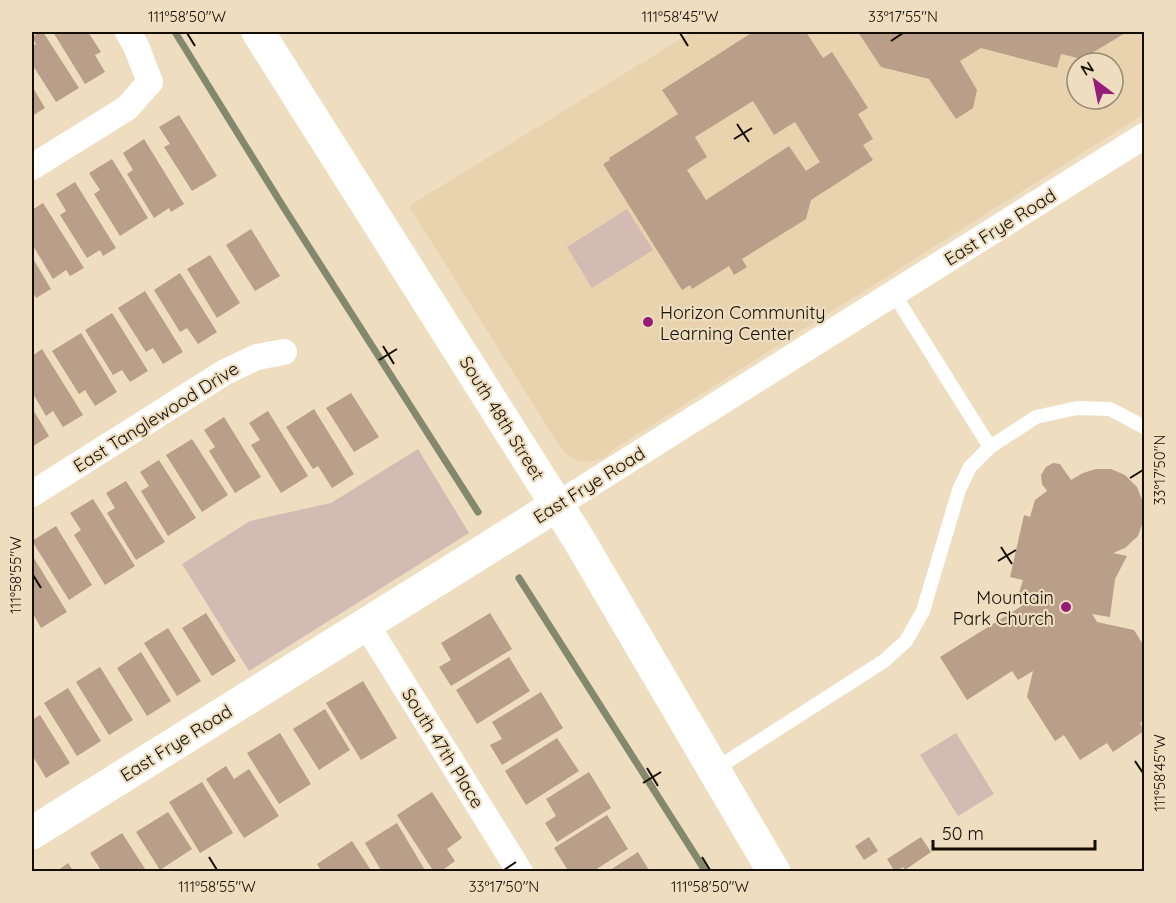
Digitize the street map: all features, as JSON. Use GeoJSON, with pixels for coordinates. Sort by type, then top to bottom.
{"type":"FeatureCollection","features":[{"type":"Feature","properties":{"kind":"street"},"geometry":{"type":"LineString","coordinates":[[32,167],[126,108],[150,82],[128,32]]}},
{"type":"Feature","properties":{"kind":"street","name":"South 48th Street"},"geometry":{"type":"LineString","coordinates":[[258,32],[642,644],[774,872]]}},
{"type":"Feature","properties":{"kind":"street","name":"East Frye Road"},"geometry":{"type":"LineString","coordinates":[[33,829],[557,506],[1144,136]]}},
{"type":"Feature","properties":{"kind":"street","name":"East Tanglewood Drive"},"geometry":{"type":"LineString","coordinates":[[32,494],[225,372],[257,357],[284,352]]}},
{"type":"Feature","properties":{"kind":"street","name":"South 47th Place"},"geometry":{"type":"LineString","coordinates":[[366,624],[513,869]]}},
{"type":"Feature","properties":{"kind":"lane"},"geometry":{"type":"LineString","coordinates":[[894,294],[990,447]]}},
{"type":"Feature","properties":{"kind":"lane"},"geometry":{"type":"LineString","coordinates":[[714,770],[884,661],[906,641],[923,612],[959,490],[970,467],[990,447],[1036,417],[1077,408],[1110,409],[1144,427]]}},
{"type":"Feature","properties":{"kind":"shaded area","name":"Horizon Community Learning Center"},"geometry":{"type":"Polygon","coordinates":[[[692,32],[1144,32],[1144,114],[603,458],[589,462],[577,461],[566,454],[409,206],[692,32]]]}},
{"type":"Feature","properties":{"kind":"shaded area"},"geometry":{"type":"Polygon","coordinates":[[[627,209],[653,250],[592,288],[567,247],[627,209]]]}},
{"type":"Feature","properties":{"kind":"shaded area"},"geometry":{"type":"Polygon","coordinates":[[[418,449],[469,533],[249,671],[182,564],[250,521],[331,503],[418,449]]]}},
{"type":"Feature","properties":{"kind":"shaded area"},"geometry":{"type":"Polygon","coordinates":[[[956,733],[994,794],[958,816],[920,755],[956,733]]]}},
{"type":"Feature","properties":{"kind":"building"},"geometry":{"type":"Polygon","coordinates":[[[43,32],[79,88],[56,102],[32,64],[32,47],[36,44],[32,37],[43,32]]]}},
{"type":"Feature","properties":{"kind":"building"},"geometry":{"type":"Polygon","coordinates":[[[53,32],[88,32],[101,52],[95,55],[105,72],[85,84],[53,32]]]}},
{"type":"Feature","properties":{"kind":"building"},"geometry":{"type":"Polygon","coordinates":[[[753,32],[806,32],[823,58],[832,52],[868,108],[858,114],[873,139],[863,145],[873,160],[811,200],[806,219],[742,259],[747,267],[734,275],[729,266],[692,289],[690,285],[682,290],[603,164],[678,114],[662,90],[753,32]],[[753,101],[695,137],[707,157],[687,170],[706,200],[789,146],[806,171],[820,162],[795,122],[774,135],[753,101]]]}},
{"type":"Feature","properties":{"kind":"building"},"geometry":{"type":"Polygon","coordinates":[[[858,32],[1127,32],[1095,51],[1065,51],[1065,55],[1061,54],[1057,68],[981,48],[960,61],[977,90],[973,108],[956,119],[929,79],[881,67],[858,32]]]}},
{"type":"Feature","properties":{"kind":"building"},"geometry":{"type":"Polygon","coordinates":[[[32,86],[45,108],[32,116],[32,86]]]}},
{"type":"Feature","properties":{"kind":"building"},"geometry":{"type":"Polygon","coordinates":[[[179,115],[217,176],[192,191],[164,147],[170,144],[159,127],[179,115]]]}},
{"type":"Feature","properties":{"kind":"building"},"geometry":{"type":"Polygon","coordinates":[[[144,139],[184,204],[171,212],[169,208],[154,218],[127,174],[133,170],[123,153],[144,139]]]}},
{"type":"Feature","properties":{"kind":"building"},"geometry":{"type":"Polygon","coordinates":[[[112,159],[148,218],[120,236],[94,194],[100,190],[89,173],[112,159]]]}},
{"type":"Feature","properties":{"kind":"building"},"geometry":{"type":"Polygon","coordinates":[[[75,182],[116,248],[103,256],[100,250],[87,258],[60,215],[66,211],[56,194],[75,182]]]}},
{"type":"Feature","properties":{"kind":"building"},"geometry":{"type":"Polygon","coordinates":[[[43,203],[84,268],[70,276],[66,270],[53,279],[32,244],[32,210],[43,203]]]}},
{"type":"Feature","properties":{"kind":"building"},"geometry":{"type":"Polygon","coordinates":[[[251,229],[280,276],[255,291],[226,245],[251,229]]]}},
{"type":"Feature","properties":{"kind":"building"},"geometry":{"type":"Polygon","coordinates":[[[210,255],[240,303],[217,318],[187,269],[210,255]]]}},
{"type":"Feature","properties":{"kind":"building"},"geometry":{"type":"Polygon","coordinates":[[[32,257],[51,289],[36,298],[32,291],[32,257]]]}},
{"type":"Feature","properties":{"kind":"building"},"geometry":{"type":"Polygon","coordinates":[[[180,273],[217,332],[198,344],[187,328],[180,332],[154,290],[180,273]]]}},
{"type":"Feature","properties":{"kind":"building"},"geometry":{"type":"Polygon","coordinates":[[[145,291],[183,352],[163,364],[153,348],[146,352],[118,308],[145,291]]]}},
{"type":"Feature","properties":{"kind":"building"},"geometry":{"type":"Polygon","coordinates":[[[112,313],[148,371],[130,382],[122,370],[113,375],[85,330],[112,313]]]}},
{"type":"Feature","properties":{"kind":"building"},"geometry":{"type":"Polygon","coordinates":[[[81,333],[117,392],[95,406],[85,390],[79,394],[52,351],[81,333]]]}},
{"type":"Feature","properties":{"kind":"building"},"geometry":{"type":"Polygon","coordinates":[[[42,349],[83,415],[63,427],[53,411],[46,416],[32,392],[32,356],[42,349]]]}},
{"type":"Feature","properties":{"kind":"building"},"geometry":{"type":"Polygon","coordinates":[[[351,393],[379,437],[354,452],[326,408],[351,393]]]}},
{"type":"Feature","properties":{"kind":"building"},"geometry":{"type":"Polygon","coordinates":[[[32,408],[49,436],[32,447],[32,408]]]}},
{"type":"Feature","properties":{"kind":"building"},"geometry":{"type":"Polygon","coordinates":[[[314,409],[354,474],[332,488],[318,466],[313,469],[286,427],[314,409]]]}},
{"type":"Feature","properties":{"kind":"building"},"geometry":{"type":"Polygon","coordinates":[[[268,411],[308,476],[281,493],[251,445],[260,440],[249,423],[268,411]]]}},
{"type":"Feature","properties":{"kind":"building"},"geometry":{"type":"Polygon","coordinates":[[[224,417],[261,477],[235,493],[209,451],[215,447],[204,430],[224,417]]]}},
{"type":"Feature","properties":{"kind":"building"},"geometry":{"type":"Polygon","coordinates":[[[192,439],[228,495],[202,512],[166,455],[192,439]]]}},
{"type":"Feature","properties":{"kind":"building"},"geometry":{"type":"Polygon","coordinates":[[[159,460],[196,518],[168,536],[141,491],[149,486],[140,472],[159,460]]]}},
{"type":"Feature","properties":{"kind":"building","name":"Mountain Park Church"},"geometry":{"type":"Polygon","coordinates":[[[1053,463],[1060,464],[1071,480],[1096,469],[1111,469],[1125,475],[1137,487],[1143,502],[1144,519],[1138,536],[1125,548],[1113,553],[1127,556],[1115,579],[1110,617],[1092,614],[1097,622],[1134,630],[1144,646],[1144,720],[1140,723],[1144,731],[1113,752],[1107,743],[1080,760],[1064,735],[1055,741],[1027,697],[1033,671],[1018,680],[1012,671],[967,700],[940,657],[1031,600],[1018,596],[1023,580],[1010,577],[1024,515],[1030,517],[1035,500],[1047,491],[1042,484],[1041,475],[1046,467],[1053,463]]]}},
{"type":"Feature","properties":{"kind":"building"},"geometry":{"type":"Polygon","coordinates":[[[126,481],[165,542],[136,560],[107,513],[115,508],[106,493],[126,481]]]}},
{"type":"Feature","properties":{"kind":"building"},"geometry":{"type":"Polygon","coordinates":[[[93,499],[135,566],[105,585],[74,535],[81,530],[70,513],[93,499]]]}},
{"type":"Feature","properties":{"kind":"building"},"geometry":{"type":"Polygon","coordinates":[[[56,526],[92,585],[69,600],[32,541],[56,526]]]}},
{"type":"Feature","properties":{"kind":"building"},"geometry":{"type":"Polygon","coordinates":[[[32,555],[67,612],[41,628],[32,612],[32,555]]]}},
{"type":"Feature","properties":{"kind":"building"},"geometry":{"type":"Polygon","coordinates":[[[206,613],[236,661],[212,676],[182,628],[206,613]]]}},
{"type":"Feature","properties":{"kind":"building"},"geometry":{"type":"Polygon","coordinates":[[[490,613],[512,649],[451,686],[439,667],[451,660],[441,643],[490,613]]]}},
{"type":"Feature","properties":{"kind":"building"},"geometry":{"type":"Polygon","coordinates":[[[168,628],[201,681],[177,696],[144,643],[168,628]]]}},
{"type":"Feature","properties":{"kind":"building"},"geometry":{"type":"Polygon","coordinates":[[[141,652],[171,701],[147,716],[117,668],[141,652]]]}},
{"type":"Feature","properties":{"kind":"building"},"geometry":{"type":"Polygon","coordinates":[[[509,657],[530,691],[477,724],[456,690],[509,657]]]}},
{"type":"Feature","properties":{"kind":"building"},"geometry":{"type":"Polygon","coordinates":[[[100,667],[133,720],[109,735],[76,682],[100,667]]]}},
{"type":"Feature","properties":{"kind":"building"},"geometry":{"type":"Polygon","coordinates":[[[363,681],[397,738],[361,760],[326,703],[363,681]]]}},
{"type":"Feature","properties":{"kind":"building"},"geometry":{"type":"Polygon","coordinates":[[[68,688],[101,741],[77,756],[44,703],[68,688]]]}},
{"type":"Feature","properties":{"kind":"building"},"geometry":{"type":"Polygon","coordinates":[[[541,692],[563,728],[502,765],[490,745],[502,739],[492,722],[541,692]]]}},
{"type":"Feature","properties":{"kind":"building"},"geometry":{"type":"Polygon","coordinates":[[[325,709],[350,750],[319,770],[293,729],[325,709]]]}},
{"type":"Feature","properties":{"kind":"building"},"geometry":{"type":"Polygon","coordinates":[[[40,715],[70,763],[46,778],[32,755],[32,720],[40,715]]]}},
{"type":"Feature","properties":{"kind":"building"},"geometry":{"type":"Polygon","coordinates":[[[280,733],[311,784],[279,804],[247,753],[280,733]]]}},
{"type":"Feature","properties":{"kind":"building"},"geometry":{"type":"Polygon","coordinates":[[[557,738],[579,771],[526,805],[505,771],[557,738]]]}},
{"type":"Feature","properties":{"kind":"building"},"geometry":{"type":"Polygon","coordinates":[[[226,766],[234,779],[249,769],[279,816],[244,838],[206,779],[226,766]]]}},
{"type":"Feature","properties":{"kind":"building"},"geometry":{"type":"Polygon","coordinates":[[[589,772],[611,808],[557,842],[545,823],[556,816],[546,799],[589,772]]]}},
{"type":"Feature","properties":{"kind":"building"},"geometry":{"type":"Polygon","coordinates":[[[202,782],[233,833],[200,853],[169,802],[202,782]]]}},
{"type":"Feature","properties":{"kind":"building"},"geometry":{"type":"Polygon","coordinates":[[[432,792],[462,838],[447,849],[455,861],[440,872],[434,872],[397,815],[432,792]]]}},
{"type":"Feature","properties":{"kind":"building"},"geometry":{"type":"Polygon","coordinates":[[[168,812],[192,849],[160,870],[136,832],[168,812]]]}},
{"type":"Feature","properties":{"kind":"building"},"geometry":{"type":"Polygon","coordinates":[[[607,815],[628,849],[592,872],[569,872],[554,848],[607,815]]]}},
{"type":"Feature","properties":{"kind":"building"},"geometry":{"type":"Polygon","coordinates":[[[397,823],[426,872],[382,872],[365,843],[397,823]]]}},
{"type":"Feature","properties":{"kind":"building"},"geometry":{"type":"Polygon","coordinates":[[[122,833],[147,872],[102,872],[90,853],[122,833]]]}},
{"type":"Feature","properties":{"kind":"building"},"geometry":{"type":"Polygon","coordinates":[[[869,837],[878,851],[864,860],[855,846],[869,837]]]}},
{"type":"Feature","properties":{"kind":"building"},"geometry":{"type":"Polygon","coordinates":[[[921,837],[931,852],[905,870],[903,867],[895,872],[887,859],[921,837]]]}},
{"type":"Feature","properties":{"kind":"building"},"geometry":{"type":"Polygon","coordinates":[[[352,841],[372,872],[322,872],[317,864],[352,841]]]}},
{"type":"Feature","properties":{"kind":"building"},"geometry":{"type":"Polygon","coordinates":[[[638,852],[650,872],[607,872],[638,852]]]}},
{"type":"Feature","properties":{"kind":"building"},"geometry":{"type":"Polygon","coordinates":[[[68,863],[74,872],[56,872],[68,863]]]}},
{"type":"Feature","properties":{"kind":"waterway"},"geometry":{"type":"LineString","coordinates":[[175,32],[478,512]]}},
{"type":"Feature","properties":{"kind":"waterway"},"geometry":{"type":"LineString","coordinates":[[519,578],[706,872]]}},
{"type":"Feature","properties":{"kind":"place","name":"Horizon Community Learning Center"},"geometry":{"type":"Point","coordinates":[648,322]}},
{"type":"Feature","properties":{"kind":"place","name":"Mountain Park Church"},"geometry":{"type":"Point","coordinates":[1066,607]}}]}
